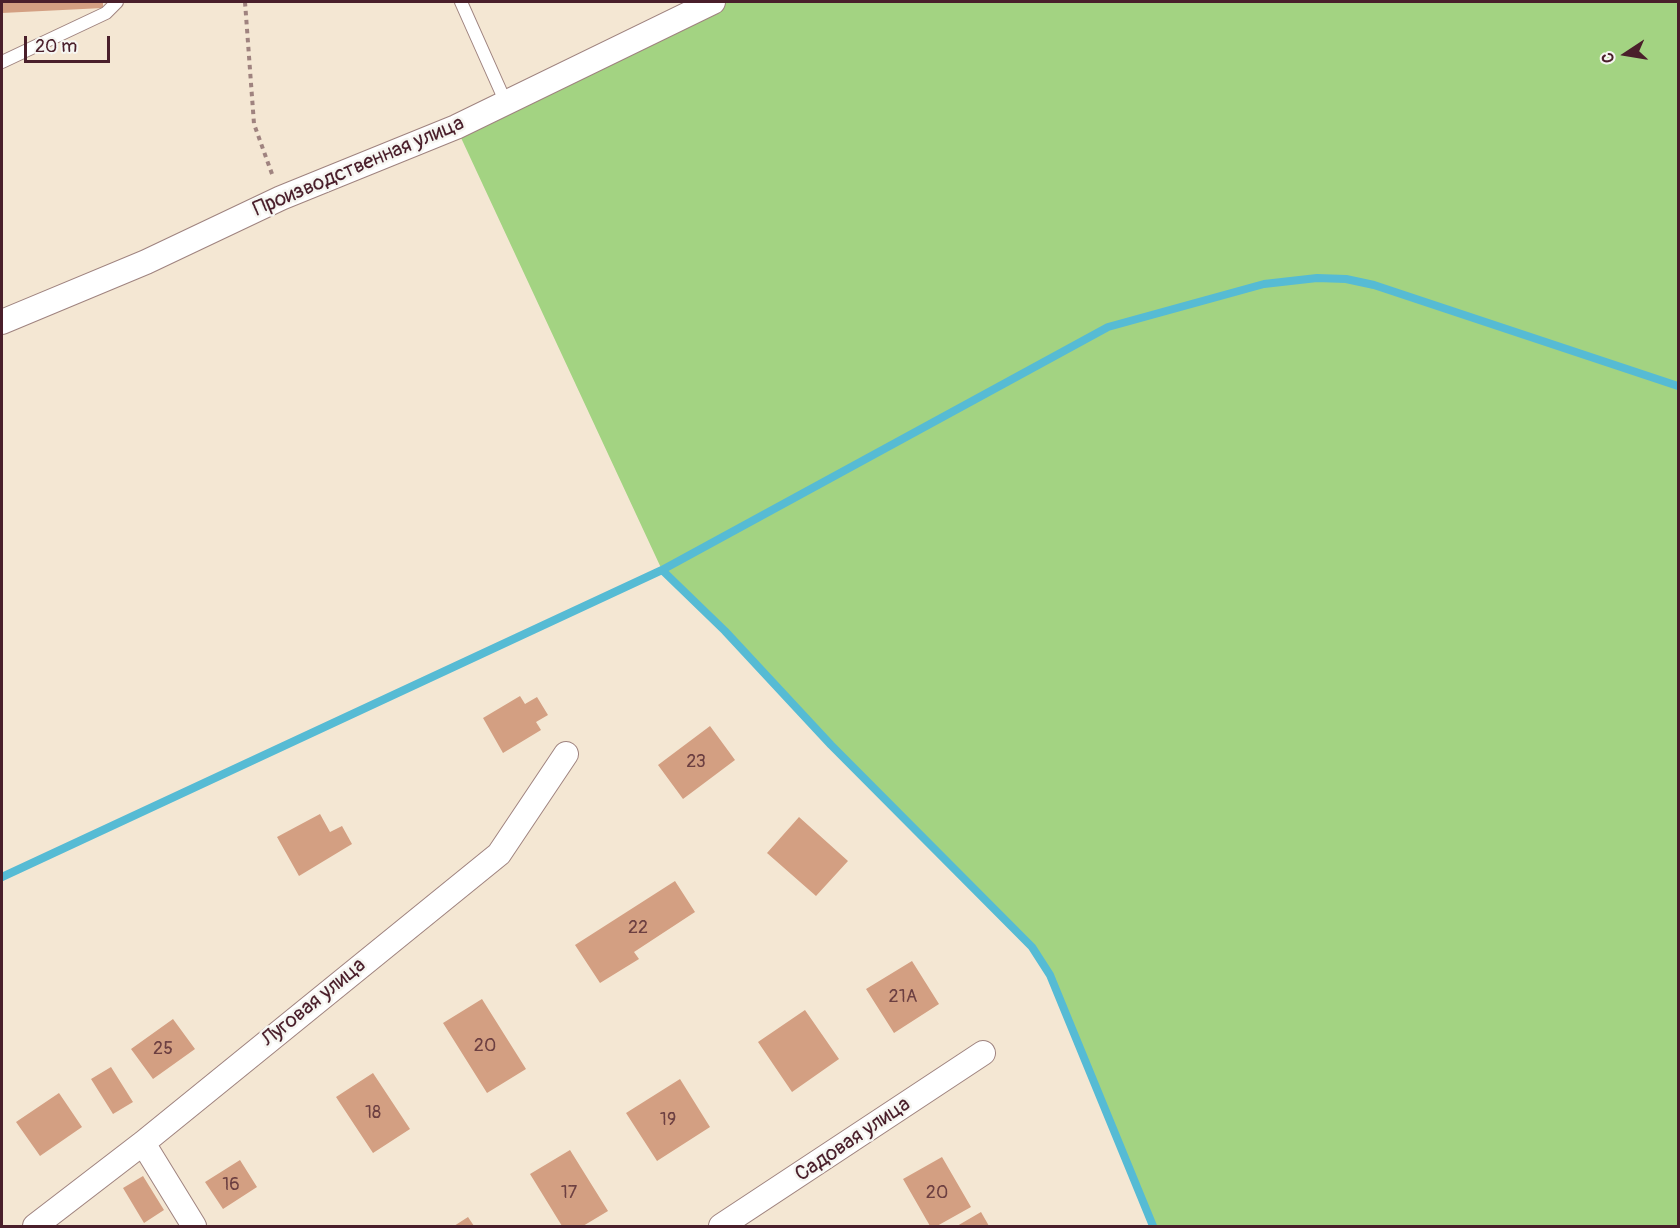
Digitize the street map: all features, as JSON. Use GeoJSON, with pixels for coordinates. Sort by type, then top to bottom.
{"type":"FeatureCollection","features":[{"type":"Feature","properties":{"kind":"street","name":"Производственная улица"},"geometry":{"type":"LineString","coordinates":[[2,322],[146,262],[281,198],[456,127],[713,2]]}},
{"type":"Feature","properties":{"kind":"street","name":"Луговая улица"},"geometry":{"type":"LineString","coordinates":[[35,1227],[143,1143],[499,854],[566,754]]}},
{"type":"Feature","properties":{"kind":"street","name":"Садовая улица"},"geometry":{"type":"LineString","coordinates":[[721,1227],[983,1053]]}},
{"type":"Feature","properties":{"kind":"street"},"geometry":{"type":"LineString","coordinates":[[143,1143],[194,1227]]}},
{"type":"Feature","properties":{"kind":"lane"},"geometry":{"type":"LineString","coordinates":[[2,62],[106,13],[117,2]]}},
{"type":"Feature","properties":{"kind":"lane"},"geometry":{"type":"LineString","coordinates":[[460,2],[506,103]]}},
{"type":"Feature","properties":{"kind":"path"},"geometry":{"type":"LineString","coordinates":[[245,2],[254,124],[281,198]]}},
{"type":"Feature","properties":{"kind":"green space"},"geometry":{"type":"Polygon","coordinates":[[[713,2],[1678,2],[1678,1226],[1153,1226],[1050,975],[1032,947],[831,745],[725,631],[662,570],[456,127],[713,2]]]}},
{"type":"Feature","properties":{"kind":"building"},"geometry":{"type":"Polygon","coordinates":[[[2,2],[103,2],[103,8],[2,13],[2,2]]]}},
{"type":"Feature","properties":{"kind":"building"},"geometry":{"type":"Polygon","coordinates":[[[520,696],[525,704],[537,697],[548,715],[536,722],[541,730],[503,753],[483,718],[520,696]]]}},
{"type":"Feature","properties":{"kind":"building"},"geometry":{"type":"Polygon","coordinates":[[[710,726],[735,760],[683,799],[658,765],[710,726]]]}},
{"type":"Feature","properties":{"kind":"building"},"geometry":{"type":"Polygon","coordinates":[[[320,814],[330,832],[342,826],[352,844],[299,876],[277,837],[320,814]]]}},
{"type":"Feature","properties":{"kind":"building"},"geometry":{"type":"Polygon","coordinates":[[[799,817],[848,861],[816,896],[767,853],[799,817]]]}},
{"type":"Feature","properties":{"kind":"building"},"geometry":{"type":"Polygon","coordinates":[[[675,881],[695,912],[634,952],[639,959],[600,983],[575,945],[675,881]]]}},
{"type":"Feature","properties":{"kind":"building"},"geometry":{"type":"Polygon","coordinates":[[[912,961],[939,1004],[894,1033],[866,989],[912,961]]]}},
{"type":"Feature","properties":{"kind":"building"},"geometry":{"type":"Polygon","coordinates":[[[482,999],[526,1069],[487,1093],[443,1023],[482,999]]]}},
{"type":"Feature","properties":{"kind":"building"},"geometry":{"type":"Polygon","coordinates":[[[805,1010],[839,1059],[792,1092],[758,1042],[805,1010]]]}},
{"type":"Feature","properties":{"kind":"building"},"geometry":{"type":"Polygon","coordinates":[[[173,1019],[195,1049],[153,1079],[131,1049],[173,1019]]]}},
{"type":"Feature","properties":{"kind":"building"},"geometry":{"type":"Polygon","coordinates":[[[111,1067],[133,1102],[113,1114],[91,1079],[111,1067]]]}},
{"type":"Feature","properties":{"kind":"building"},"geometry":{"type":"Polygon","coordinates":[[[373,1073],[410,1129],[373,1153],[336,1097],[373,1073]]]}},
{"type":"Feature","properties":{"kind":"building"},"geometry":{"type":"Polygon","coordinates":[[[680,1079],[710,1127],[657,1161],[626,1113],[680,1079]]]}},
{"type":"Feature","properties":{"kind":"building"},"geometry":{"type":"Polygon","coordinates":[[[59,1093],[82,1127],[40,1156],[16,1122],[59,1093]]]}},
{"type":"Feature","properties":{"kind":"building"},"geometry":{"type":"Polygon","coordinates":[[[570,1150],[608,1211],[583,1226],[562,1226],[530,1174],[570,1150]]]}},
{"type":"Feature","properties":{"kind":"building"},"geometry":{"type":"Polygon","coordinates":[[[942,1157],[971,1207],[937,1226],[930,1226],[903,1179],[942,1157]]]}},
{"type":"Feature","properties":{"kind":"building"},"geometry":{"type":"Polygon","coordinates":[[[240,1160],[257,1187],[223,1209],[205,1182],[240,1160]]]}},
{"type":"Feature","properties":{"kind":"building"},"geometry":{"type":"Polygon","coordinates":[[[143,1176],[164,1210],[144,1223],[123,1188],[143,1176]]]}},
{"type":"Feature","properties":{"kind":"building"},"geometry":{"type":"Polygon","coordinates":[[[981,1212],[989,1226],[957,1226],[981,1212]]]}},
{"type":"Feature","properties":{"kind":"building"},"geometry":{"type":"Polygon","coordinates":[[[468,1217],[474,1226],[454,1226],[468,1217]]]}},
{"type":"Feature","properties":{"kind":"waterway"},"geometry":{"type":"LineString","coordinates":[[1153,1226],[1050,975],[1032,947],[831,745],[725,631],[662,570],[1108,327],[1264,284],[1317,278],[1346,279],[1374,285],[1678,386]]}},
{"type":"Feature","properties":{"kind":"waterway"},"geometry":{"type":"LineString","coordinates":[[2,877],[662,570]]}}]}
